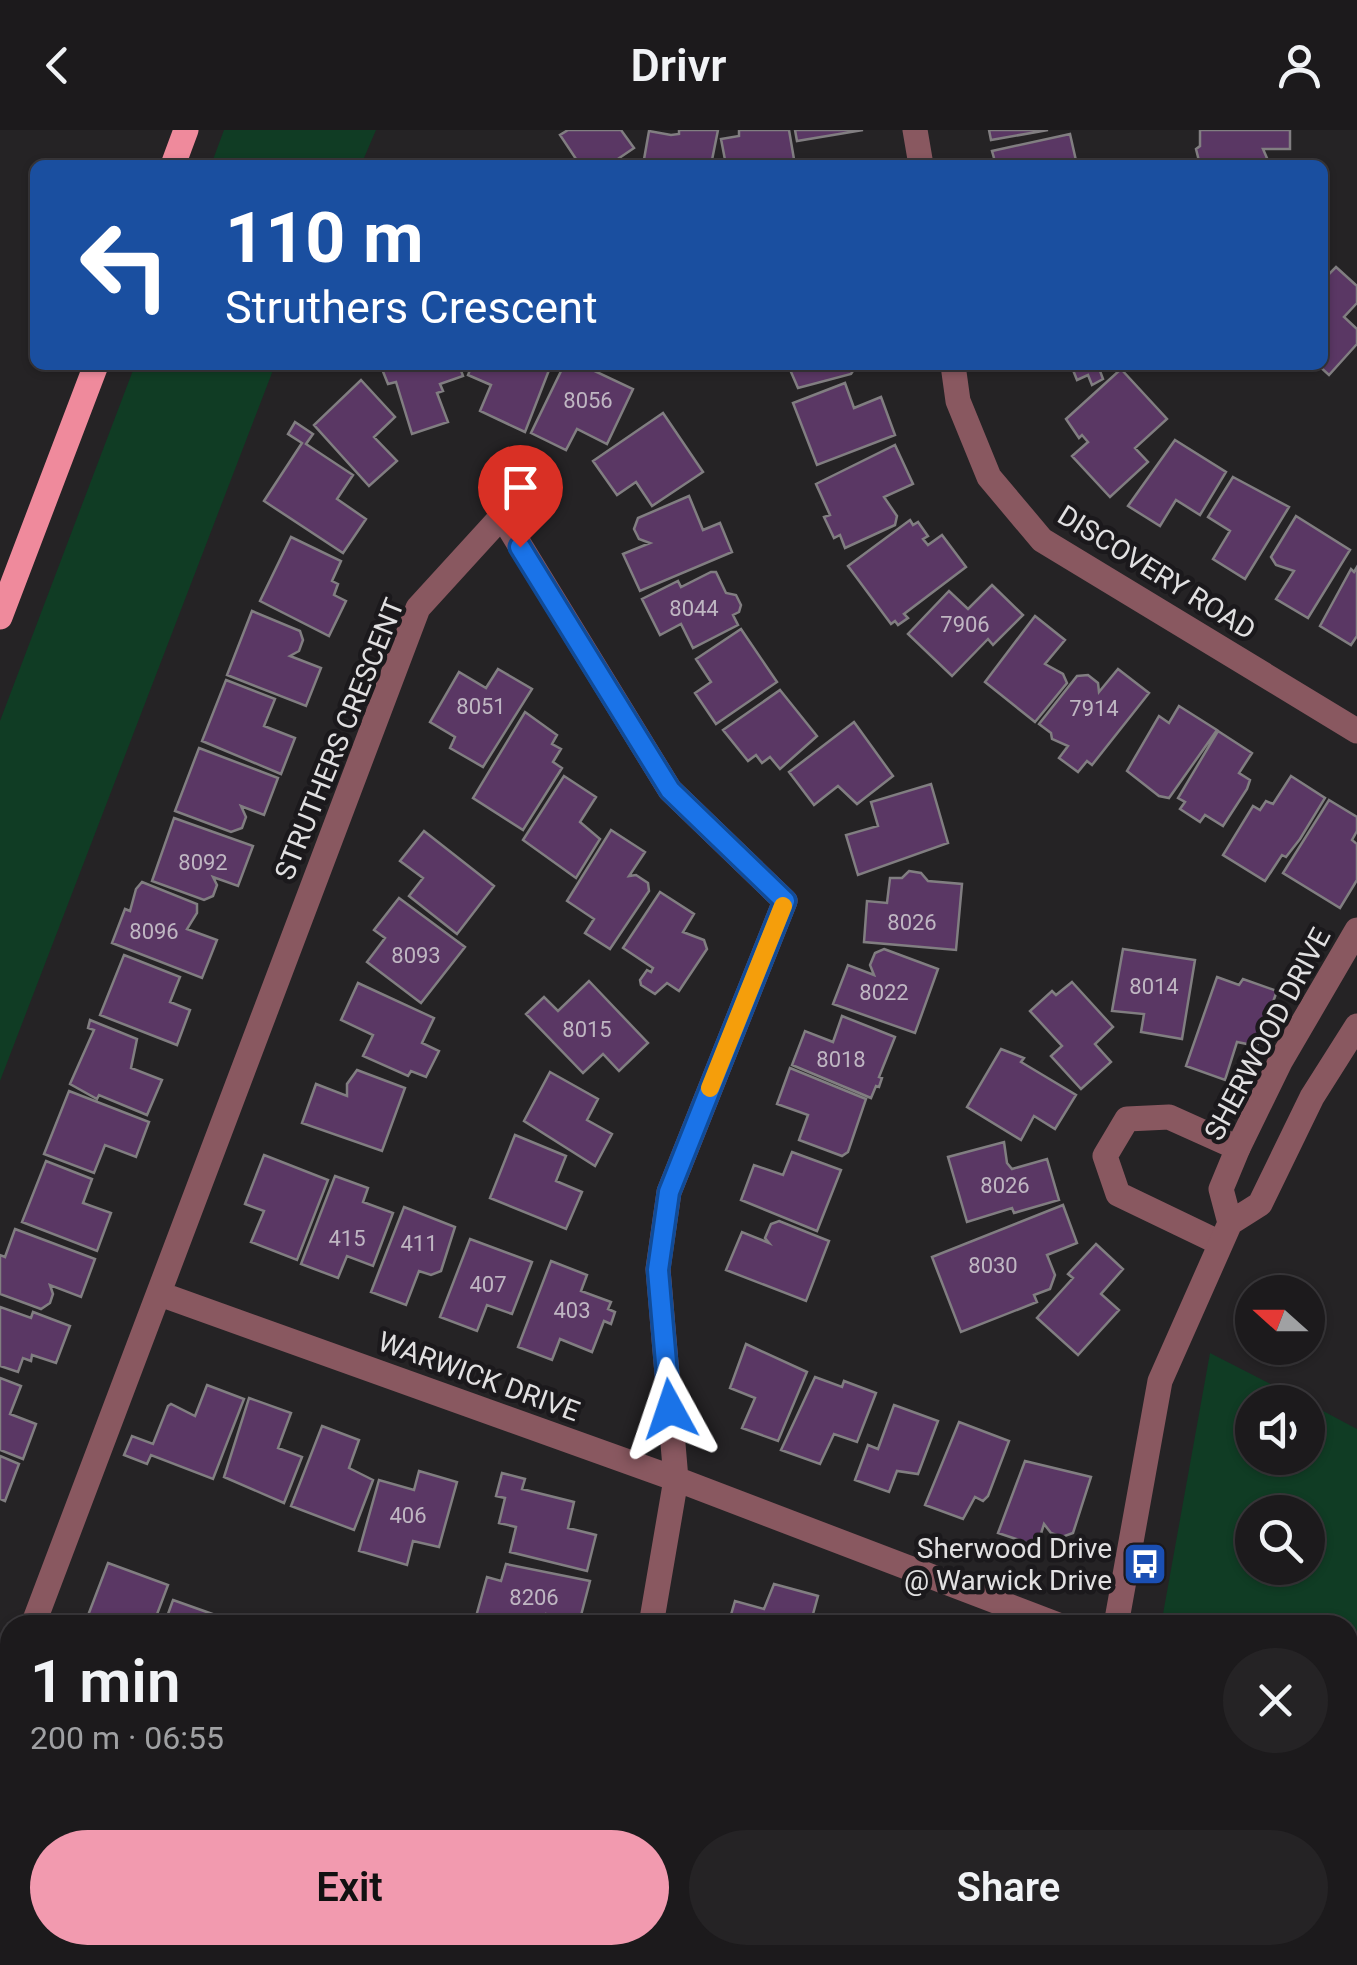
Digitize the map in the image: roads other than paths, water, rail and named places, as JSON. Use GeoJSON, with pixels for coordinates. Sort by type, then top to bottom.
{"type":"FeatureCollection","features":[{"type":"Feature","properties":{"kind":"main road"},"geometry":{"type":"LineString","coordinates":[[175,160],[186,130]]}},
{"type":"Feature","properties":{"kind":"main road"},"geometry":{"type":"LineString","coordinates":[[0,617],[94,370]]}},
{"type":"Feature","properties":{"kind":"street"},"geometry":{"type":"LineString","coordinates":[[915,130],[920,160]]}},
{"type":"Feature","properties":{"kind":"street","name":"DISCOVERY ROAD"},"geometry":{"type":"LineString","coordinates":[[954,370],[958,401],[990,477],[1042,540],[1357,730]]}},
{"type":"Feature","properties":{"kind":"street","name":"STRUTHERS CRESCENT"},"geometry":{"type":"LineString","coordinates":[[37,1615],[418,608],[502,516],[670,790],[785,901],[669,1192],[658,1270],[676,1479]]}},
{"type":"Feature","properties":{"kind":"street","name":"SHERWOOD DRIVE"},"geometry":{"type":"LineString","coordinates":[[1225,1233],[1221,1189],[1238,1148],[1280,1062],[1357,930]]}},
{"type":"Feature","properties":{"kind":"street","name":"SHERWOOD DRIVE"},"geometry":{"type":"LineString","coordinates":[[1118,1615],[1160,1381],[1225,1233],[1260,1204],[1312,1097],[1357,1026]]}},
{"type":"Feature","properties":{"kind":"street"},"geometry":{"type":"LineString","coordinates":[[1225,1233],[1118,1194],[1105,1156],[1127,1119],[1169,1116],[1238,1148]]}},
{"type":"Feature","properties":{"kind":"street","name":"WARWICK DRIVE"},"geometry":{"type":"LineString","coordinates":[[160,1294],[676,1479],[1032,1615]]}},
{"type":"Feature","properties":{"kind":"street"},"geometry":{"type":"LineString","coordinates":[[653,1615],[676,1479]]}},
{"type":"Feature","properties":{"kind":"place","name":"Sherwood Drive @ Warwick Drive"},"geometry":{"type":"Point","coordinates":[1145,1564]}}]}
